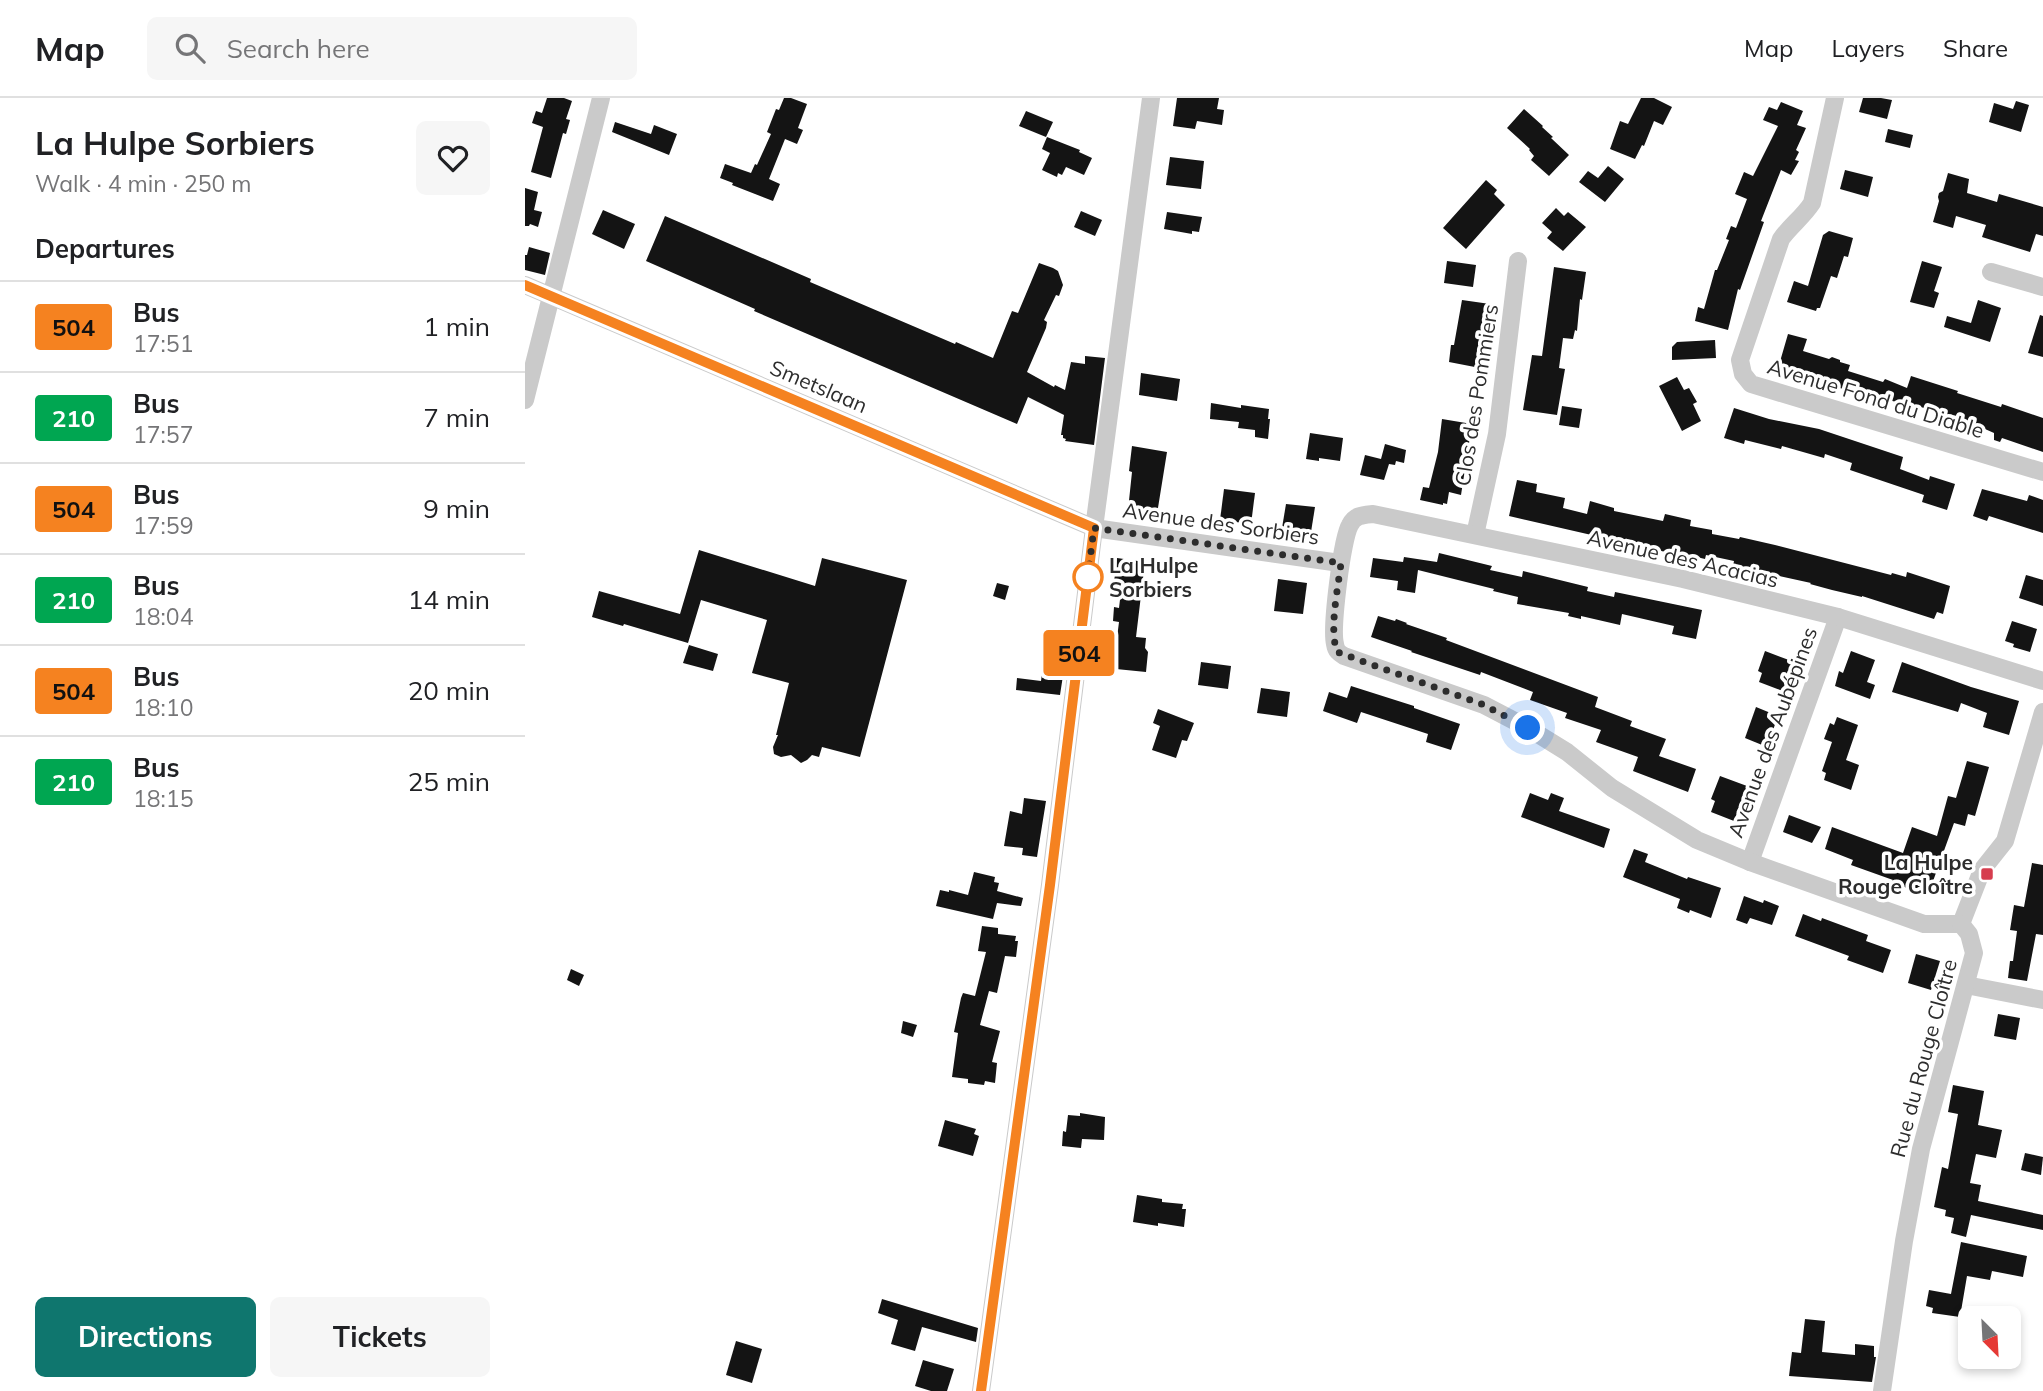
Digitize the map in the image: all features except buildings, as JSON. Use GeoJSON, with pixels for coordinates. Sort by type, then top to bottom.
{"type":"FeatureCollection","features":[{"type":"Feature","properties":{"kind":"street"},"geometry":{"type":"LineString","coordinates":[[525,400],[601,98]]}},
{"type":"Feature","properties":{"kind":"street"},"geometry":{"type":"LineString","coordinates":[[981,1391],[1048,899],[1151,98]]}},
{"type":"Feature","properties":{"kind":"street","name":"Avenue Fond du Diable"},"geometry":{"type":"LineString","coordinates":[[1835,98],[1812,203],[1804,216],[1790,227],[1781,239],[1740,360],[1742,374],[1751,384],[2043,472]]}},
{"type":"Feature","properties":{"kind":"street","name":"Clos des Pommiers"},"geometry":{"type":"LineString","coordinates":[[1475,535],[1497,434],[1518,261]]}},
{"type":"Feature","properties":{"kind":"street"},"geometry":{"type":"LineString","coordinates":[[1990,272],[2043,287]]}},
{"type":"Feature","properties":{"kind":"street","name":"Smetslaan"},"geometry":{"type":"LineString","coordinates":[[525,285],[1094,528]]}},
{"type":"Feature","properties":{"kind":"street","name":"Avenue des Acacias"},"geometry":{"type":"LineString","coordinates":[[1341,563],[1349,526],[1357,516],[1373,514],[1683,579],[1838,617],[2043,681]]}},
{"type":"Feature","properties":{"kind":"street","name":"Avenue des Sorbiers"},"geometry":{"type":"LineString","coordinates":[[1094,528],[1341,563]]}},
{"type":"Feature","properties":{"kind":"street"},"geometry":{"type":"LineString","coordinates":[[1341,563],[1334,643],[1337,652],[1484,705],[1567,752],[1612,788],[1697,840],[1750,862],[1924,924],[1961,924],[1982,870],[2005,841],[2043,712]]}},
{"type":"Feature","properties":{"kind":"street","name":"Avenue des Aubépines"},"geometry":{"type":"LineString","coordinates":[[1750,862],[1838,617]]}},
{"type":"Feature","properties":{"kind":"street","name":"Rue du Rouge Cloître"},"geometry":{"type":"LineString","coordinates":[[1882,1391],[1921,1149],[1974,953],[1969,934],[1961,924]]}},
{"type":"Feature","properties":{"kind":"street"},"geometry":{"type":"LineString","coordinates":[[1966,985],[2043,1000]]}},
{"type":"Feature","properties":{"kind":"bus line","name":"504"},"geometry":{"type":"LineString","coordinates":[[525,285],[1094,528],[1050,885],[981,1391]]}},
{"type":"Feature","properties":{"kind":"place","name":"La Hulpe Sorbiers"},"geometry":{"type":"Point","coordinates":[1088,577]}},
{"type":"Feature","properties":{"kind":"place","name":"La Hulpe Rouge Cloître"},"geometry":{"type":"Point","coordinates":[1987,874]}},
{"type":"Feature","properties":{"kind":"route"},"geometry":{"type":"LineString","coordinates":[[1088,577],[1087,583],[1094,528],[1341,563],[1334,643],[1337,652],[1484,705],[1528,728]]}}]}
